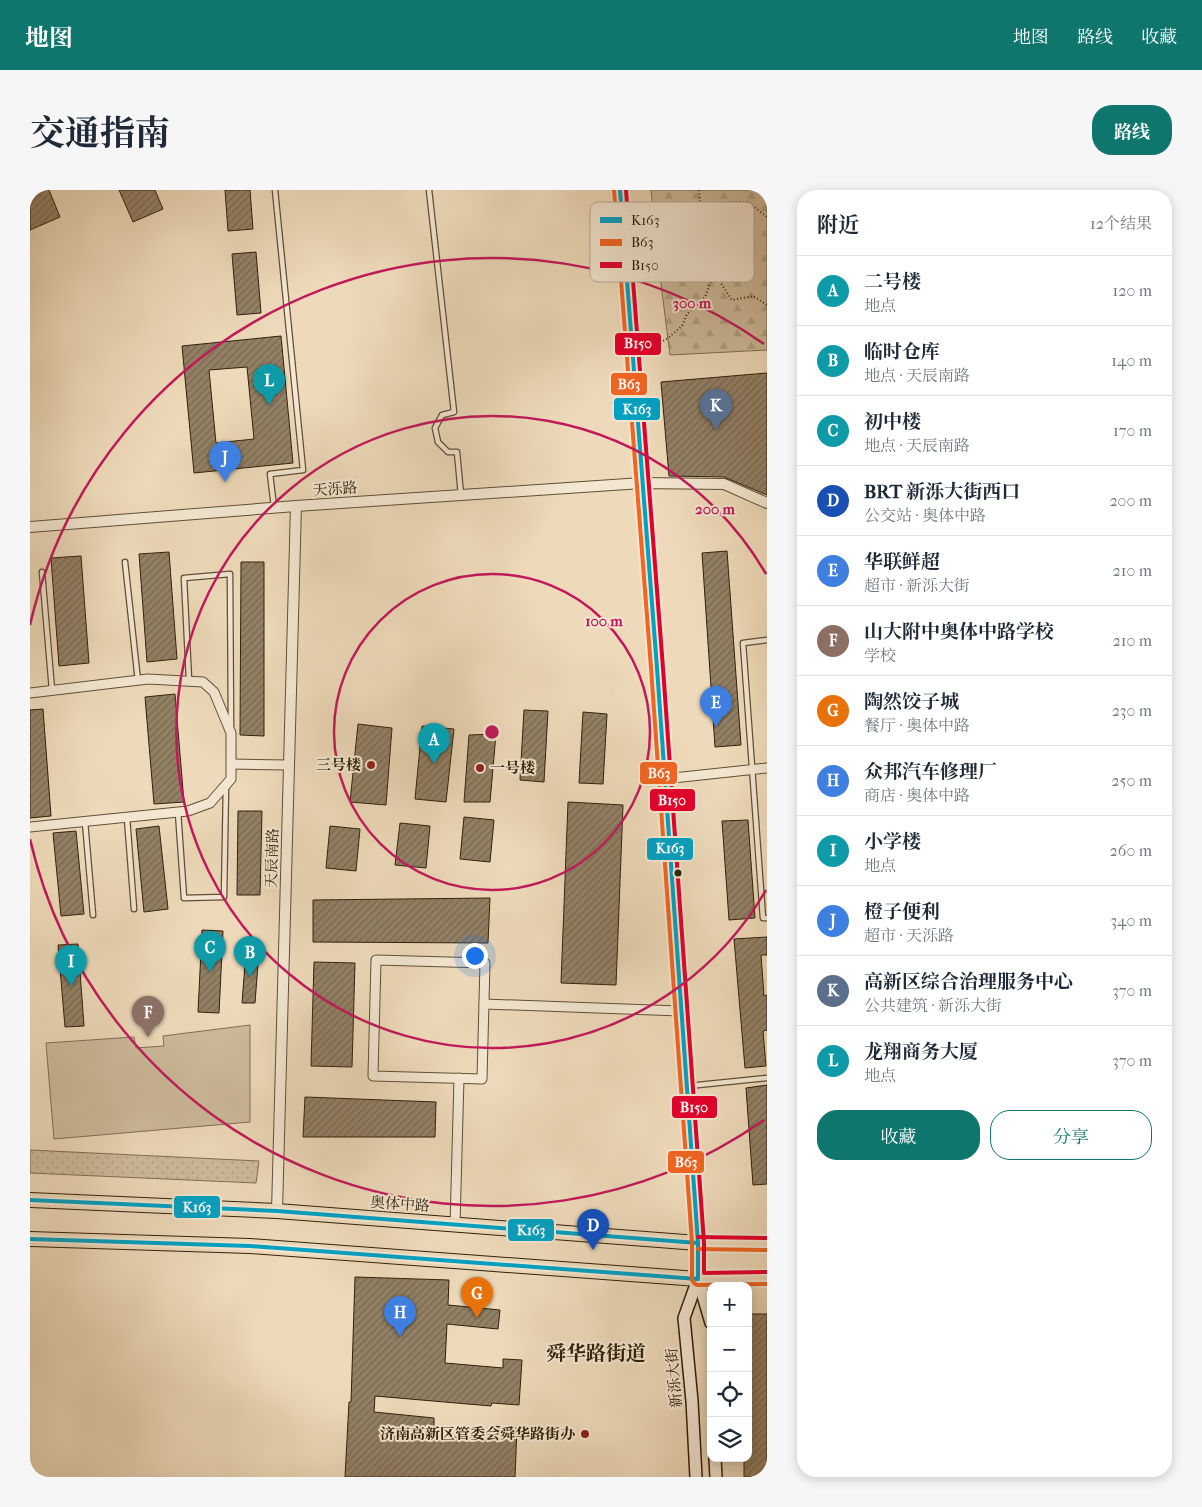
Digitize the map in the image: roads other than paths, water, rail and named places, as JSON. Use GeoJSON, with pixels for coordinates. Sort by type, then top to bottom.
{"type":"FeatureCollection","features":[{"type":"Feature","properties":{"kind":"main road","name":"新泺大街"},"geometry":{"type":"LineString","coordinates":[[627,282],[698,1243],[698,1279],[707,1309]]}},
{"type":"Feature","properties":{"kind":"main road","name":"奥体中路"},"geometry":{"type":"LineString","coordinates":[[30,1200],[277,1211],[698,1243],[767,1244]]}},
{"type":"Feature","properties":{"kind":"main road"},"geometry":{"type":"LineString","coordinates":[[30,1239],[250,1246],[698,1279],[767,1278]]}},
{"type":"Feature","properties":{"kind":"main road","name":"新泺大街"},"geometry":{"type":"LineString","coordinates":[[696,1477],[692,1401],[684,1318],[698,1279]]}},
{"type":"Feature","properties":{"kind":"main road"},"geometry":{"type":"LineString","coordinates":[[716,1462],[716,1477]]}},
{"type":"Feature","properties":{"kind":"street","name":"天泺路"},"geometry":{"type":"LineString","coordinates":[[30,527],[296,506],[642,483],[724,484],[767,503]]}},
{"type":"Feature","properties":{"kind":"street","name":"天辰南路"},"geometry":{"type":"LineString","coordinates":[[277,1211],[296,506]]}},
{"type":"Feature","properties":{"kind":"street"},"geometry":{"type":"LineString","coordinates":[[30,692],[148,679],[203,682],[214,692],[231,732],[232,764],[231,779],[210,803],[188,811],[30,827]]}},
{"type":"Feature","properties":{"kind":"street"},"geometry":{"type":"LineString","coordinates":[[232,764],[289,764]]}},
{"type":"Feature","properties":{"kind":"street"},"geometry":{"type":"LineString","coordinates":[[664,779],[767,768]]}},
{"type":"Feature","properties":{"kind":"street"},"geometry":{"type":"LineString","coordinates":[[376,960],[485,963],[482,1079],[459,1078],[373,1076],[376,960]]}},
{"type":"Feature","properties":{"kind":"street"},"geometry":{"type":"LineString","coordinates":[[484,1004],[680,1011]]}},
{"type":"Feature","properties":{"kind":"street"},"geometry":{"type":"LineString","coordinates":[[455,1225],[459,1078]]}},
{"type":"Feature","properties":{"kind":"lane"},"geometry":{"type":"LineString","coordinates":[[274,508],[270,474],[302,470],[275,190]]}},
{"type":"Feature","properties":{"kind":"lane"},"geometry":{"type":"LineString","coordinates":[[430,190],[454,412],[442,415],[435,428],[438,442],[448,452],[457,452],[461,495]]}},
{"type":"Feature","properties":{"kind":"lane"},"geometry":{"type":"LineString","coordinates":[[125,562],[138,681]]}},
{"type":"Feature","properties":{"kind":"lane"},"geometry":{"type":"LineString","coordinates":[[42,572],[52,690]]}},
{"type":"Feature","properties":{"kind":"lane"},"geometry":{"type":"LineString","coordinates":[[189,680],[184,578],[230,574],[231,732]]}},
{"type":"Feature","properties":{"kind":"lane"},"geometry":{"type":"LineString","coordinates":[[767,640],[743,643],[763,918],[767,918]]}},
{"type":"Feature","properties":{"kind":"lane"},"geometry":{"type":"LineString","coordinates":[[178,812],[184,898],[224,897],[226,784]]}},
{"type":"Feature","properties":{"kind":"lane"},"geometry":{"type":"LineString","coordinates":[[127,818],[134,909]]}},
{"type":"Feature","properties":{"kind":"lane"},"geometry":{"type":"LineString","coordinates":[[85,822],[93,915]]}},
{"type":"Feature","properties":{"kind":"lane"},"geometry":{"type":"LineString","coordinates":[[686,1086],[767,1078]]}},
{"type":"Feature","properties":{"kind":"place","name":"龙翔商务大厦"},"geometry":{"type":"Point","coordinates":[269,405]}},
{"type":"Feature","properties":{"kind":"place","name":"高新区综合治理服务中心"},"geometry":{"type":"Point","coordinates":[716,430]}},
{"type":"Feature","properties":{"kind":"place","name":"橙子便利"},"geometry":{"type":"Point","coordinates":[225,482]}},
{"type":"Feature","properties":{"kind":"place","name":"华联鲜超"},"geometry":{"type":"Point","coordinates":[716,727]}},
{"type":"Feature","properties":{"kind":"place","name":"二号楼"},"geometry":{"type":"Point","coordinates":[434,764]}},
{"type":"Feature","properties":{"kind":"place","name":"三号楼"},"geometry":{"type":"Point","coordinates":[371,765]}},
{"type":"Feature","properties":{"kind":"place","name":"一号楼"},"geometry":{"type":"Point","coordinates":[480,768]}},
{"type":"Feature","properties":{"kind":"place","name":"初中楼"},"geometry":{"type":"Point","coordinates":[210,972]}},
{"type":"Feature","properties":{"kind":"place","name":"临时仓库"},"geometry":{"type":"Point","coordinates":[250,977]}},
{"type":"Feature","properties":{"kind":"place","name":"小学楼"},"geometry":{"type":"Point","coordinates":[71,986]}},
{"type":"Feature","properties":{"kind":"place","name":"山大附中奥体中路学校"},"geometry":{"type":"Point","coordinates":[148,1037]}},
{"type":"Feature","properties":{"kind":"place","name":"BRT 新泺大街西口"},"geometry":{"type":"Point","coordinates":[593,1250]}},
{"type":"Feature","properties":{"kind":"place","name":"陶然饺子城"},"geometry":{"type":"Point","coordinates":[477,1318]}},
{"type":"Feature","properties":{"kind":"place","name":"众邦汽车修理厂"},"geometry":{"type":"Point","coordinates":[400,1337]}},
{"type":"Feature","properties":{"kind":"place","name":"济南高新区管委会舜华路街办"},"geometry":{"type":"Point","coordinates":[585,1434]}},
{"type":"Feature","properties":{"kind":"district","name":"舜华路街道"},"geometry":{"type":"Point","coordinates":[596,1353]}}]}
